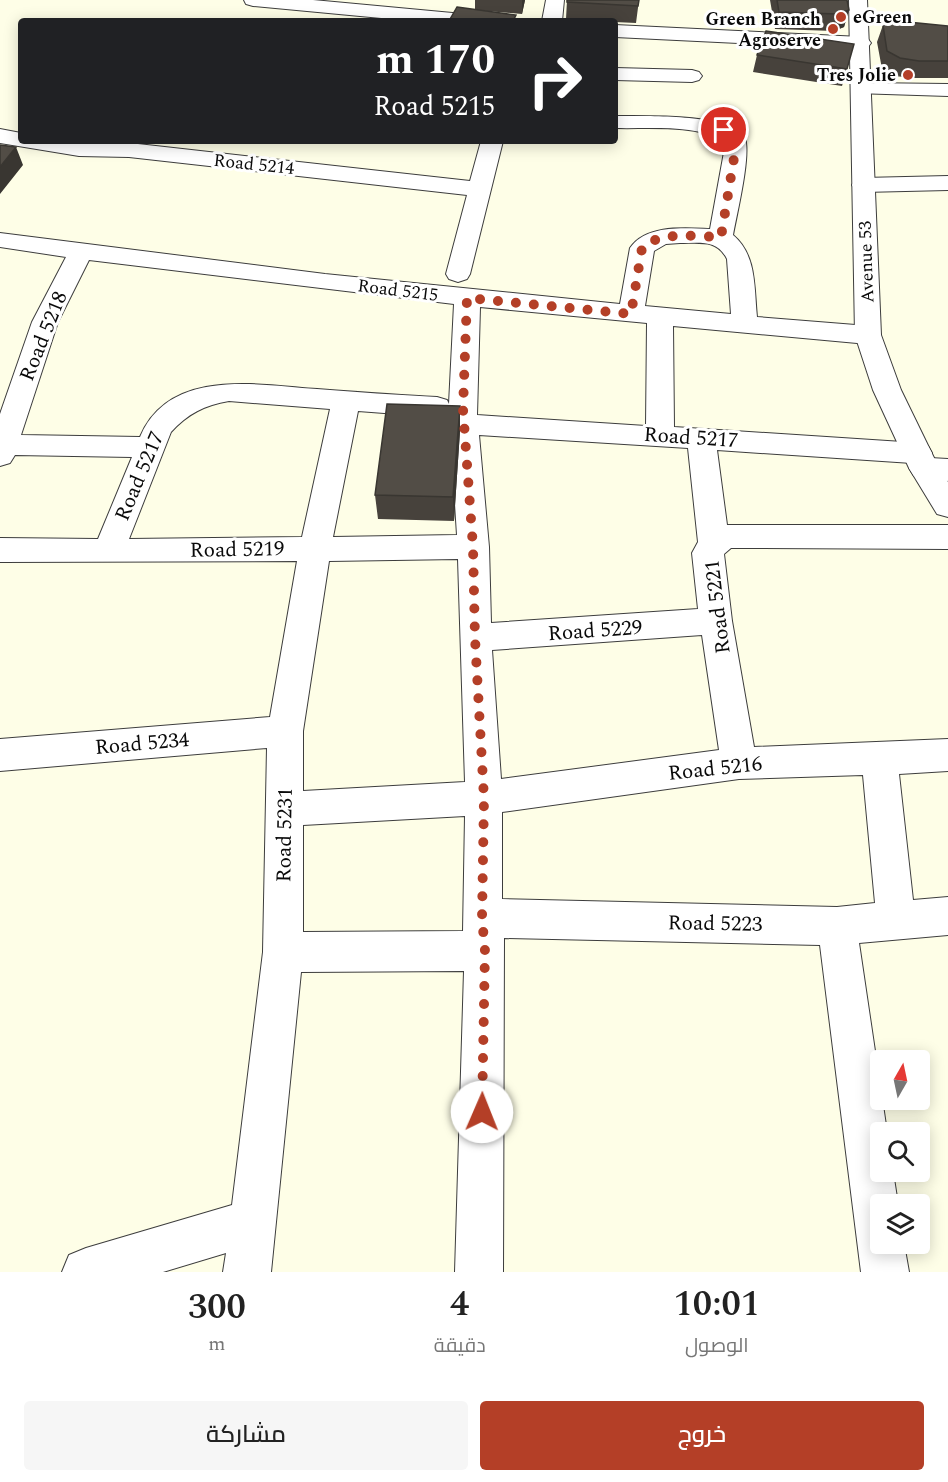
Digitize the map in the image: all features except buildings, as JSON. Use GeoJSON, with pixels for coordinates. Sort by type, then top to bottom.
{"type":"FeatureCollection","features":[{"type":"Feature","properties":{"kind":"street"},"geometry":{"type":"LineString","coordinates":[[253,0],[332,4],[449,18]]}},
{"type":"Feature","properties":{"kind":"street"},"geometry":{"type":"LineString","coordinates":[[552,18],[555,0]]}},
{"type":"Feature","properties":{"kind":"street","name":"Avenue 53"},"geometry":{"type":"LineString","coordinates":[[858,0],[868,335],[887,390],[930,464],[948,506]]}},
{"type":"Feature","properties":{"kind":"street"},"geometry":{"type":"LineString","coordinates":[[265,18],[281,3]]}},
{"type":"Feature","properties":{"kind":"street"},"geometry":{"type":"LineString","coordinates":[[618,31],[861,43]]}},
{"type":"Feature","properties":{"kind":"street"},"geometry":{"type":"LineString","coordinates":[[618,74],[692,76]]}},
{"type":"Feature","properties":{"kind":"street"},"geometry":{"type":"LineString","coordinates":[[862,89],[948,90]]}},
{"type":"Feature","properties":{"kind":"street"},"geometry":{"type":"LineString","coordinates":[[618,122],[724,130],[734,137],[735,152],[721,237]]}},
{"type":"Feature","properties":{"kind":"street"},"geometry":{"type":"LineString","coordinates":[[0,136],[18,139]]}},
{"type":"Feature","properties":{"kind":"street","name":"Road 5214"},"geometry":{"type":"LineString","coordinates":[[48,144],[79,149],[132,146],[479,189]]}},
{"type":"Feature","properties":{"kind":"street"},"geometry":{"type":"LineString","coordinates":[[479,1272],[484,798],[475,638],[473,547],[464,416],[462,286],[479,189],[491,144]]}},
{"type":"Feature","properties":{"kind":"street"},"geometry":{"type":"LineString","coordinates":[[863,185],[948,183]]}},
{"type":"Feature","properties":{"kind":"street"},"geometry":{"type":"LineString","coordinates":[[631,314],[642,248],[649,241],[660,237],[721,237],[733,247],[739,259],[745,324]]}},
{"type":"Feature","properties":{"kind":"street","name":"Road 5215"},"geometry":{"type":"LineString","coordinates":[[0,240],[81,252],[462,286],[631,314],[868,335]]}},
{"type":"Feature","properties":{"kind":"street","name":"Road 5218"},"geometry":{"type":"LineString","coordinates":[[1,449],[45,322],[81,252]]}},
{"type":"Feature","properties":{"kind":"street"},"geometry":{"type":"LineString","coordinates":[[660,316],[660,435]]}},
{"type":"Feature","properties":{"kind":"street","name":"Road 5217"},"geometry":{"type":"LineString","coordinates":[[109,551],[148,447],[158,428],[169,414],[186,402],[207,395],[250,393],[346,401],[464,416],[701,438],[930,464]]}},
{"type":"Feature","properties":{"kind":"street","name":"Road 5231"},"geometry":{"type":"LineString","coordinates":[[247,1272],[282,952],[285,731],[315,548],[346,401]]}},
{"type":"Feature","properties":{"kind":"street"},"geometry":{"type":"LineString","coordinates":[[701,438],[714,543]]}},
{"type":"Feature","properties":{"kind":"street"},"geometry":{"type":"LineString","coordinates":[[1,449],[148,447]]}},
{"type":"Feature","properties":{"kind":"street","name":"Road 5221"},"geometry":{"type":"LineString","coordinates":[[739,763],[716,621],[708,553],[714,543],[726,537],[742,536],[948,537]]}},
{"type":"Feature","properties":{"kind":"street","name":"Road 5219"},"geometry":{"type":"LineString","coordinates":[[0,550],[473,547]]}},
{"type":"Feature","properties":{"kind":"street","name":"Road 5229"},"geometry":{"type":"LineString","coordinates":[[475,638],[716,621]]}},
{"type":"Feature","properties":{"kind":"street","name":"Road 5234"},"geometry":{"type":"LineString","coordinates":[[0,755],[285,731]]}},
{"type":"Feature","properties":{"kind":"street","name":"Road 5216"},"geometry":{"type":"LineString","coordinates":[[284,809],[484,798],[739,763],[879,759],[948,754]]}},
{"type":"Feature","properties":{"kind":"street"},"geometry":{"type":"LineString","coordinates":[[879,759],[896,920]]}},
{"type":"Feature","properties":{"kind":"street","name":"Road 5223"},"geometry":{"type":"LineString","coordinates":[[282,952],[484,934],[837,926],[948,916]]}},
{"type":"Feature","properties":{"kind":"street"},"geometry":{"type":"LineString","coordinates":[[837,926],[874,1194]]}},
{"type":"Feature","properties":{"kind":"street"},"geometry":{"type":"LineString","coordinates":[[86,1272],[252,1222]]}},
{"type":"Feature","properties":{"kind":"street"},"geometry":{"type":"LineString","coordinates":[[883,1254],[885,1272]]}},
{"type":"Feature","properties":{"kind":"place","name":"eGreen"},"geometry":{"type":"Point","coordinates":[841,17]}},
{"type":"Feature","properties":{"kind":"place","name":"Green Branch Agroserve"},"geometry":{"type":"Point","coordinates":[833,29]}},
{"type":"Feature","properties":{"kind":"place","name":"Tres Jolie"},"geometry":{"type":"Point","coordinates":[908,75]}},
{"type":"Feature","properties":{"kind":"route"},"geometry":{"type":"LineString","coordinates":[[482,1112],[485,951],[482,918],[484,798],[475,638],[473,547],[463,409],[467,298],[631,314],[639,255],[649,241],[660,237],[721,237],[735,152],[734,137],[724,130]]}}]}
